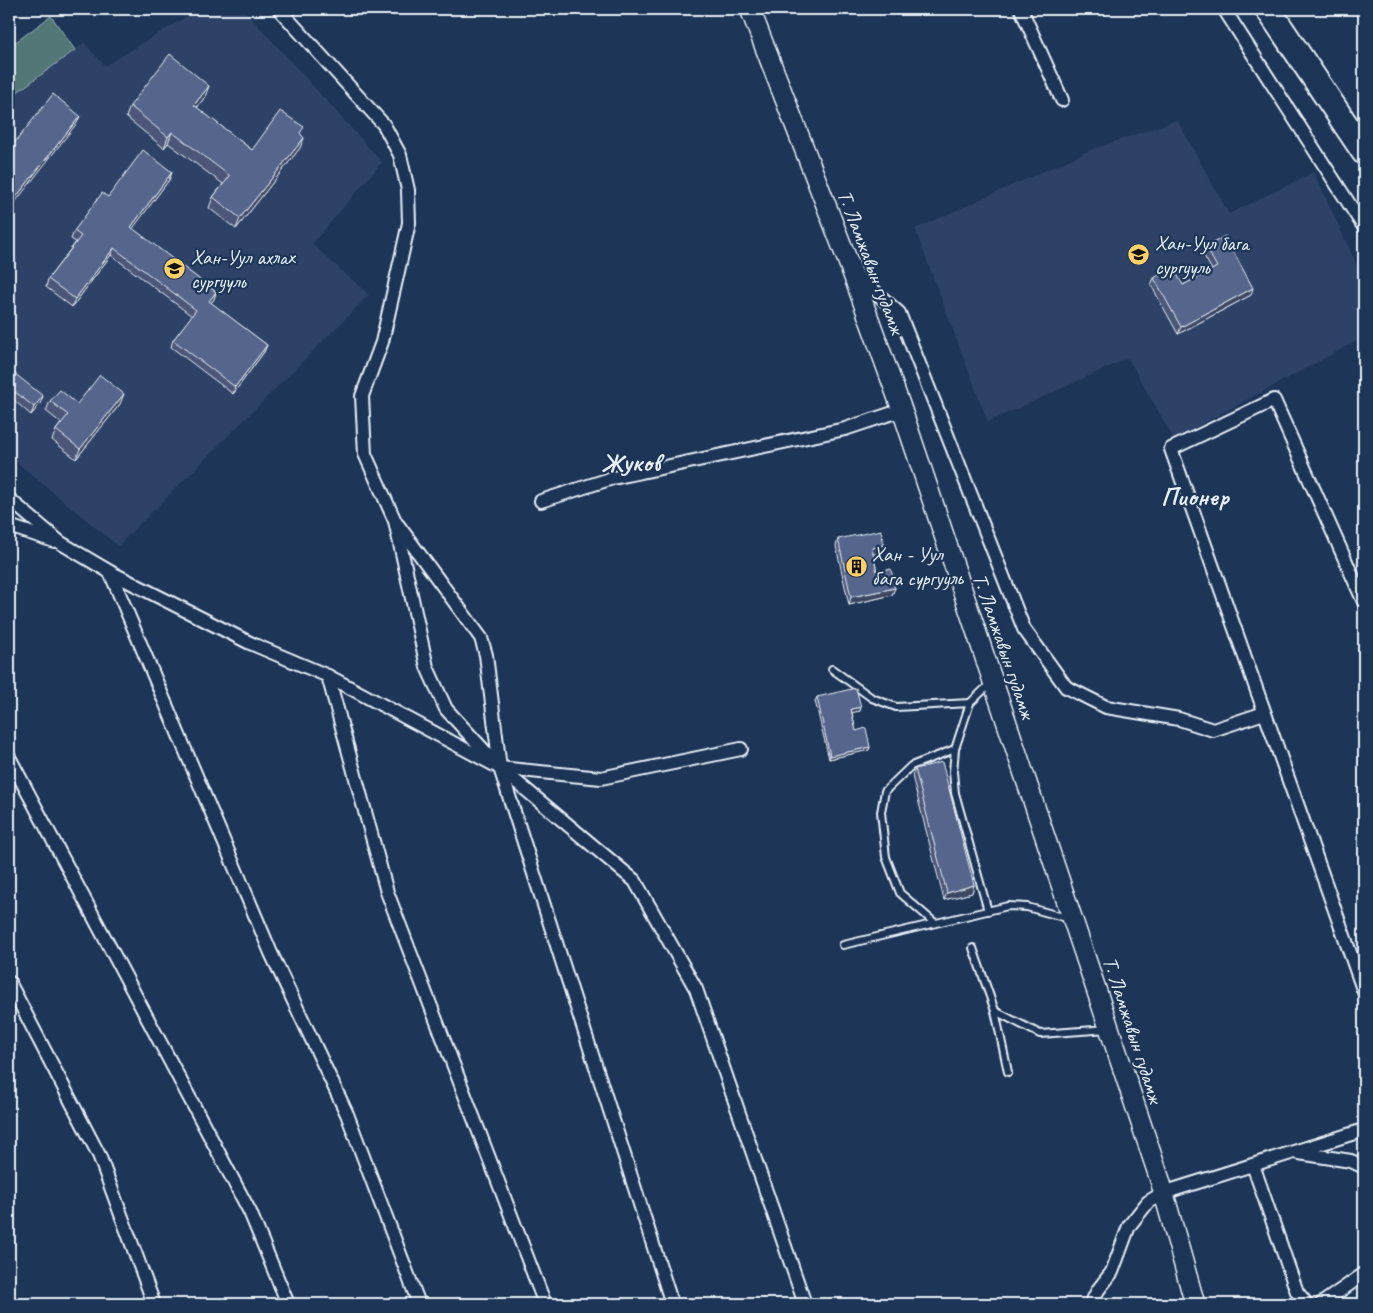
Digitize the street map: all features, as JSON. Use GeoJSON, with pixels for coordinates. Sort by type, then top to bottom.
{"type":"FeatureCollection","features":[{"type":"Feature","properties":{"kind":"highway"},"geometry":{"type":"LineString","coordinates":[[1268,9],[1364,152]]}},
{"type":"Feature","properties":{"kind":"street"},"geometry":{"type":"LineString","coordinates":[[279,9],[384,125],[400,155],[408,190],[409,223],[407,232],[382,342],[362,396],[365,454],[395,521],[427,667],[446,709],[500,768],[635,881],[696,989],[805,1304]]}},
{"type":"Feature","properties":{"kind":"street","name":"Т. Ламжавын гудамж"},"geometry":{"type":"LineString","coordinates":[[750,9],[852,272],[902,410],[1109,1028],[1163,1193],[1195,1304]]}},
{"type":"Feature","properties":{"kind":"street"},"geometry":{"type":"LineString","coordinates":[[1021,9],[1062,100]]}},
{"type":"Feature","properties":{"kind":"street"},"geometry":{"type":"LineString","coordinates":[[1224,9],[1364,227]]}},
{"type":"Feature","properties":{"kind":"street"},"geometry":{"type":"LineString","coordinates":[[852,272],[899,313],[1024,629],[1066,687],[1106,707],[1179,719],[1213,730],[1264,713]]}},
{"type":"Feature","properties":{"kind":"street"},"geometry":{"type":"LineString","coordinates":[[1364,602],[1274,400],[1170,449],[1364,992]]}},
{"type":"Feature","properties":{"kind":"street"},"geometry":{"type":"LineString","coordinates":[[541,501],[613,478],[846,429],[902,410]]}},
{"type":"Feature","properties":{"kind":"street"},"geometry":{"type":"LineString","coordinates":[[9,499],[61,543],[110,572],[250,642],[328,676],[500,768],[601,778],[741,749]]}},
{"type":"Feature","properties":{"kind":"street"},"geometry":{"type":"LineString","coordinates":[[395,521],[481,638],[486,654],[500,768],[672,1304]]}},
{"type":"Feature","properties":{"kind":"street"},"geometry":{"type":"LineString","coordinates":[[9,526],[61,543]]}},
{"type":"Feature","properties":{"kind":"street"},"geometry":{"type":"LineString","coordinates":[[110,572],[271,953],[347,1114],[419,1304]]}},
{"type":"Feature","properties":{"kind":"street"},"geometry":{"type":"LineString","coordinates":[[328,676],[387,892],[545,1304]]}},
{"type":"Feature","properties":{"kind":"street"},"geometry":{"type":"LineString","coordinates":[[9,757],[250,1212],[288,1304]]}},
{"type":"Feature","properties":{"kind":"street"},"geometry":{"type":"LineString","coordinates":[[9,982],[100,1156],[154,1304]]}},
{"type":"Feature","properties":{"kind":"street"},"geometry":{"type":"LineString","coordinates":[[1091,1304],[1098,1290],[1112,1272],[1128,1226],[1148,1202],[1163,1193],[1364,1130]]}},
{"type":"Feature","properties":{"kind":"street"},"geometry":{"type":"LineString","coordinates":[[1294,1152],[1351,1161],[1364,1167]]}},
{"type":"Feature","properties":{"kind":"street"},"geometry":{"type":"LineString","coordinates":[[1253,1165],[1297,1292],[1307,1304]]}},
{"type":"Feature","properties":{"kind":"street"},"geometry":{"type":"LineString","coordinates":[[1321,1304],[1364,1274]]}},
{"type":"Feature","properties":{"kind":"lane"},"geometry":{"type":"LineString","coordinates":[[832,669],[872,698],[896,707],[970,703]]}},
{"type":"Feature","properties":{"kind":"lane"},"geometry":{"type":"LineString","coordinates":[[988,911],[955,794],[953,772],[955,749],[970,703],[993,682]]}},
{"type":"Feature","properties":{"kind":"lane"},"geometry":{"type":"LineString","coordinates":[[935,923],[900,893],[886,856],[881,812],[885,791],[911,766],[955,749]]}},
{"type":"Feature","properties":{"kind":"lane"},"geometry":{"type":"LineString","coordinates":[[843,945],[1008,906],[1027,906],[1073,920]]}},
{"type":"Feature","properties":{"kind":"lane"},"geometry":{"type":"LineString","coordinates":[[973,948],[994,1011],[1008,1072]]}},
{"type":"Feature","properties":{"kind":"lane"},"geometry":{"type":"LineString","coordinates":[[994,1011],[1040,1034],[1109,1028]]}},
{"type":"Feature","properties":{"kind":"shaded area","name":"Хан-Уул ахлах сургууль"},"geometry":{"type":"Polygon","coordinates":[[[199,9],[243,9],[382,162],[312,244],[369,295],[118,546],[9,456],[9,98],[84,43],[105,66],[199,9]]]}},
{"type":"Feature","properties":{"kind":"shaded area","name":"Хан-Уул бага сургууль"},"geometry":{"type":"Polygon","coordinates":[[[1177,120],[1229,214],[1314,172],[1364,281],[1364,337],[1174,439],[1128,358],[988,422],[915,229],[1093,149],[1177,120]]]}},
{"type":"Feature","properties":{"kind":"green space"},"geometry":{"type":"Polygon","coordinates":[[[51,16],[75,50],[9,98],[9,47],[51,16]]]}},
{"type":"Feature","properties":{"kind":"building"},"geometry":{"type":"Polygon","coordinates":[[[170,54],[209,86],[194,105],[252,150],[280,111],[304,127],[300,133],[304,138],[240,218],[213,197],[230,176],[172,132],[168,137],[130,106],[170,54]]]}},
{"type":"Feature","properties":{"kind":"building"},"geometry":{"type":"Polygon","coordinates":[[[53,94],[80,116],[9,206],[9,150],[53,94]]]}},
{"type":"Feature","properties":{"kind":"building"},"geometry":{"type":"Polygon","coordinates":[[[143,150],[172,172],[131,227],[216,292],[209,301],[267,345],[235,387],[173,340],[196,310],[114,248],[75,299],[48,279],[81,236],[74,231],[102,193],[108,197],[143,150]]]}},
{"type":"Feature","properties":{"kind":"building"},"geometry":{"type":"Polygon","coordinates":[[[1225,236],[1253,288],[1181,327],[1154,278],[1173,267],[1183,285],[1217,267],[1206,247],[1225,236]]]}},
{"type":"Feature","properties":{"kind":"building"},"geometry":{"type":"Polygon","coordinates":[[[9,369],[43,396],[34,407],[9,387],[9,369]]]}},
{"type":"Feature","properties":{"kind":"building"},"geometry":{"type":"Polygon","coordinates":[[[100,375],[124,394],[80,449],[56,430],[68,415],[50,401],[60,390],[77,404],[100,375]]]}},
{"type":"Feature","properties":{"kind":"building","name":"Хан - Уул бага сургууль"},"geometry":{"type":"Polygon","coordinates":[[[881,530],[884,545],[872,548],[877,572],[891,569],[895,588],[851,597],[838,539],[881,530]]]}},
{"type":"Feature","properties":{"kind":"building"},"geometry":{"type":"Polygon","coordinates":[[[856,688],[861,707],[851,709],[856,731],[866,728],[870,747],[830,756],[817,697],[856,688]]]}},
{"type":"Feature","properties":{"kind":"building"},"geometry":{"type":"Polygon","coordinates":[[[942,762],[974,885],[947,893],[915,769],[942,762]]]}},
{"type":"Feature","properties":{"kind":"place","name":"Хан-Уул бага сургууль"},"geometry":{"type":"Point","coordinates":[1139,255]}},
{"type":"Feature","properties":{"kind":"place","name":"Хан-Уул ахлах сургууль"},"geometry":{"type":"Point","coordinates":[175,269]}},
{"type":"Feature","properties":{"kind":"place","name":"Хан - Уул бага сургууль"},"geometry":{"type":"Point","coordinates":[856,566]}},
{"type":"Feature","properties":{"kind":"district","name":"Жуков"},"geometry":{"type":"Point","coordinates":[631,462]}},
{"type":"Feature","properties":{"kind":"district","name":"Пионер"},"geometry":{"type":"Point","coordinates":[1195,496]}}]}
